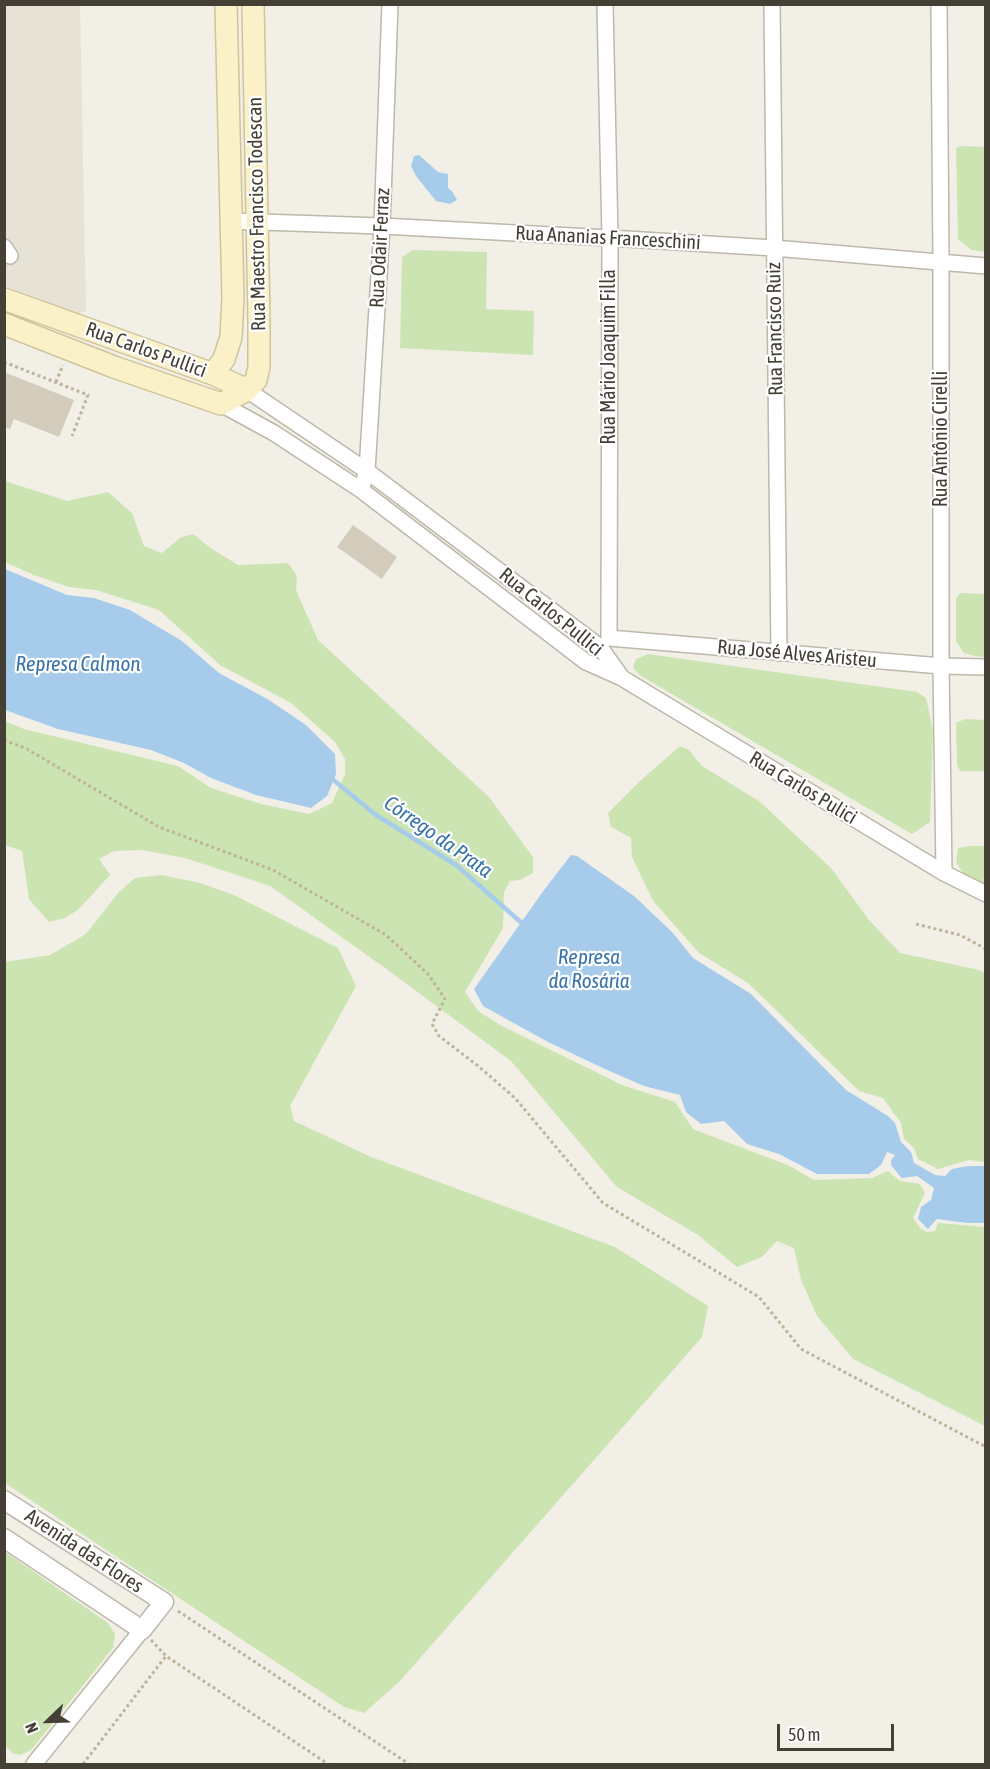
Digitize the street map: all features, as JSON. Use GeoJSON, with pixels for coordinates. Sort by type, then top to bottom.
{"type":"FeatureCollection","features":[{"type":"Feature","properties":{"kind":"main road","name":"Rua Maestro Francisco Todescan"},"geometry":{"type":"LineString","coordinates":[[213,374],[224,359],[231,337],[233,298],[226,4]]}},
{"type":"Feature","properties":{"kind":"main road","name":"Rua Maestro Francisco Todescan"},"geometry":{"type":"LineString","coordinates":[[247,390],[256,381],[259,367],[253,4]]}},
{"type":"Feature","properties":{"kind":"main road","name":"Rua Carlos Pullici"},"geometry":{"type":"LineString","coordinates":[[4,299],[213,374],[247,390]]}},
{"type":"Feature","properties":{"kind":"main road","name":"Rua Carlos Pullici"},"geometry":{"type":"LineString","coordinates":[[4,324],[114,367],[221,405]]}},
{"type":"Feature","properties":{"kind":"main road"},"geometry":{"type":"LineString","coordinates":[[221,405],[247,390]]}},
{"type":"Feature","properties":{"kind":"street","name":"Rua Odair Ferraz"},"geometry":{"type":"LineString","coordinates":[[362,490],[367,471],[382,226],[390,4]]}},
{"type":"Feature","properties":{"kind":"street","name":"Rua Mário Joaquim Filla"},"geometry":{"type":"LineString","coordinates":[[604,642],[610,238],[605,4]]}},
{"type":"Feature","properties":{"kind":"street","name":"Rua Francisco Ruiz"},"geometry":{"type":"LineString","coordinates":[[772,4],[779,653]]}},
{"type":"Feature","properties":{"kind":"street","name":"Rua Antônio Cirelli"},"geometry":{"type":"LineString","coordinates":[[939,4],[940,666],[944,873]]}},
{"type":"Feature","properties":{"kind":"street","name":"Rua Ananias Franceschini"},"geometry":{"type":"LineString","coordinates":[[230,221],[610,238],[774,248],[986,266]]}},
{"type":"Feature","properties":{"kind":"street","name":"Rua Carlos Pullici"},"geometry":{"type":"LineString","coordinates":[[247,390],[367,471],[604,642],[622,678]]}},
{"type":"Feature","properties":{"kind":"street","name":"Rua Carlos Pullici"},"geometry":{"type":"LineString","coordinates":[[221,405],[274,433],[362,490],[586,662],[622,678]]}},
{"type":"Feature","properties":{"kind":"street","name":"Rua José Alves Aristeu"},"geometry":{"type":"LineString","coordinates":[[604,642],[986,668]]}},
{"type":"Feature","properties":{"kind":"street"},"geometry":{"type":"LineString","coordinates":[[586,662],[604,642]]}},
{"type":"Feature","properties":{"kind":"street","name":"Rua Carlos Pulici"},"geometry":{"type":"LineString","coordinates":[[622,678],[944,873],[986,894]]}},
{"type":"Feature","properties":{"kind":"street","name":"Avenida das Flores"},"geometry":{"type":"LineString","coordinates":[[4,1500],[164,1602]]}},
{"type":"Feature","properties":{"kind":"street","name":"Avenida das Flores"},"geometry":{"type":"LineString","coordinates":[[4,1538],[142,1630]]}},
{"type":"Feature","properties":{"kind":"street"},"geometry":{"type":"LineString","coordinates":[[34,1764],[164,1602]]}},
{"type":"Feature","properties":{"kind":"path"},"geometry":{"type":"LineString","coordinates":[[4,362],[87,395],[72,436]]}},
{"type":"Feature","properties":{"kind":"path"},"geometry":{"type":"LineString","coordinates":[[4,740],[27,748],[159,827],[273,870],[386,935],[428,974],[445,999],[432,1024],[439,1036],[515,1098],[603,1203],[759,1297],[801,1349],[986,1447]]}},
{"type":"Feature","properties":{"kind":"path"},"geometry":{"type":"LineString","coordinates":[[916,924],[960,935],[986,950]]}},
{"type":"Feature","properties":{"kind":"path"},"geometry":{"type":"LineString","coordinates":[[164,1602],[409,1764]]}},
{"type":"Feature","properties":{"kind":"path"},"geometry":{"type":"LineString","coordinates":[[142,1630],[166,1656],[328,1764]]}},
{"type":"Feature","properties":{"kind":"path"},"geometry":{"type":"LineString","coordinates":[[83,1764],[166,1656]]}},
{"type":"Feature","properties":{"kind":"shaded area"},"geometry":{"type":"Polygon","coordinates":[[[4,5],[80,5],[86,311],[79,314],[5,286],[4,5]]]}},
{"type":"Feature","properties":{"kind":"green space"},"geometry":{"type":"Polygon","coordinates":[[[961,146],[985,147],[985,252],[972,250],[958,239],[956,148],[961,146]]]}},
{"type":"Feature","properties":{"kind":"green space"},"geometry":{"type":"Polygon","coordinates":[[[413,250],[487,252],[486,309],[534,311],[533,355],[400,348],[402,257],[413,250]]]}},
{"type":"Feature","properties":{"kind":"green space"},"geometry":{"type":"Polygon","coordinates":[[[5,481],[67,501],[108,492],[132,513],[144,546],[162,553],[180,538],[193,534],[238,565],[288,563],[297,576],[296,590],[318,640],[489,797],[533,857],[533,873],[520,880],[510,881],[504,892],[503,928],[465,992],[478,1011],[502,1026],[622,1085],[675,1102],[693,1129],[790,1166],[814,1180],[872,1178],[888,1171],[900,1181],[920,1184],[925,1193],[913,1218],[921,1229],[927,1232],[935,1231],[938,1223],[985,1227],[985,1426],[853,1359],[817,1316],[801,1280],[794,1248],[777,1241],[762,1257],[737,1267],[698,1235],[617,1187],[511,1061],[270,886],[185,858],[142,850],[114,851],[99,859],[110,875],[79,909],[65,918],[49,922],[29,899],[22,851],[5,845],[5,721],[24,729],[178,766],[211,788],[261,804],[309,814],[332,803],[345,774],[345,759],[335,742],[291,703],[220,665],[159,610],[96,590],[69,587],[5,562],[5,481]]]}},
{"type":"Feature","properties":{"kind":"green space"},"geometry":{"type":"Polygon","coordinates":[[[960,593],[985,594],[985,657],[964,653],[956,641],[956,599],[960,593]]]}},
{"type":"Feature","properties":{"kind":"green space"},"geometry":{"type":"Polygon","coordinates":[[[648,654],[917,692],[926,698],[933,731],[930,822],[912,834],[641,676],[633,668],[636,659],[648,654]]]}},
{"type":"Feature","properties":{"kind":"green space"},"geometry":{"type":"Polygon","coordinates":[[[965,719],[985,720],[985,771],[960,771],[957,764],[956,723],[965,719]]]}},
{"type":"Feature","properties":{"kind":"green space"},"geometry":{"type":"Polygon","coordinates":[[[680,746],[689,750],[702,766],[759,801],[831,868],[869,920],[900,953],[985,973],[985,1162],[969,1160],[938,1169],[918,1159],[914,1148],[904,1139],[901,1123],[883,1098],[859,1091],[748,983],[699,953],[653,901],[632,857],[631,838],[611,827],[608,813],[680,746]]]}},
{"type":"Feature","properties":{"kind":"green space"},"geometry":{"type":"Polygon","coordinates":[[[985,846],[985,887],[967,879],[956,862],[958,848],[985,846]]]}},
{"type":"Feature","properties":{"kind":"green space"},"geometry":{"type":"Polygon","coordinates":[[[162,875],[200,883],[234,895],[338,948],[356,986],[290,1106],[294,1121],[371,1157],[615,1247],[708,1306],[702,1337],[399,1682],[364,1713],[344,1707],[5,1483],[5,962],[50,955],[86,934],[119,892],[135,878],[162,875]]]}},
{"type":"Feature","properties":{"kind":"green space"},"geometry":{"type":"Polygon","coordinates":[[[5,1552],[108,1623],[115,1634],[113,1648],[31,1750],[20,1755],[12,1753],[5,1745],[5,1552]]]}},
{"type":"Feature","properties":{"kind":"water"},"geometry":{"type":"Polygon","coordinates":[[[419,155],[438,172],[448,174],[448,188],[457,200],[450,204],[436,201],[411,166],[414,156],[419,155]]]}},
{"type":"Feature","properties":{"kind":"water","name":"Represa Calmon"},"geometry":{"type":"Polygon","coordinates":[[[5,569],[67,595],[94,598],[130,610],[182,641],[219,673],[269,700],[306,725],[335,754],[336,774],[327,796],[311,808],[256,795],[211,778],[184,763],[151,750],[58,729],[5,710],[5,569]]]}},
{"type":"Feature","properties":{"kind":"water","name":"Represa da Rosária"},"geometry":{"type":"Polygon","coordinates":[[[571,855],[577,856],[634,896],[673,933],[693,958],[751,994],[846,1090],[888,1116],[895,1123],[901,1142],[911,1152],[914,1163],[935,1175],[945,1176],[952,1169],[985,1166],[985,1223],[937,1219],[928,1229],[918,1219],[921,1207],[931,1200],[934,1188],[917,1176],[902,1178],[891,1165],[891,1160],[895,1155],[887,1152],[881,1165],[869,1174],[817,1174],[779,1154],[747,1144],[724,1121],[701,1124],[686,1112],[680,1095],[644,1086],[605,1069],[548,1042],[483,1006],[474,989],[571,855]]]}},
{"type":"Feature","properties":{"kind":"building"},"geometry":{"type":"Polygon","coordinates":[[[4,372],[74,400],[59,437],[14,419],[10,429],[4,427],[4,372]]]}},
{"type":"Feature","properties":{"kind":"building"},"geometry":{"type":"Polygon","coordinates":[[[353,525],[397,557],[382,579],[337,547],[353,525]]]}},
{"type":"Feature","properties":{"kind":"waterway","name":"Córrego da Prata"},"geometry":{"type":"LineString","coordinates":[[331,778],[376,815],[456,865],[524,925]]}}]}
